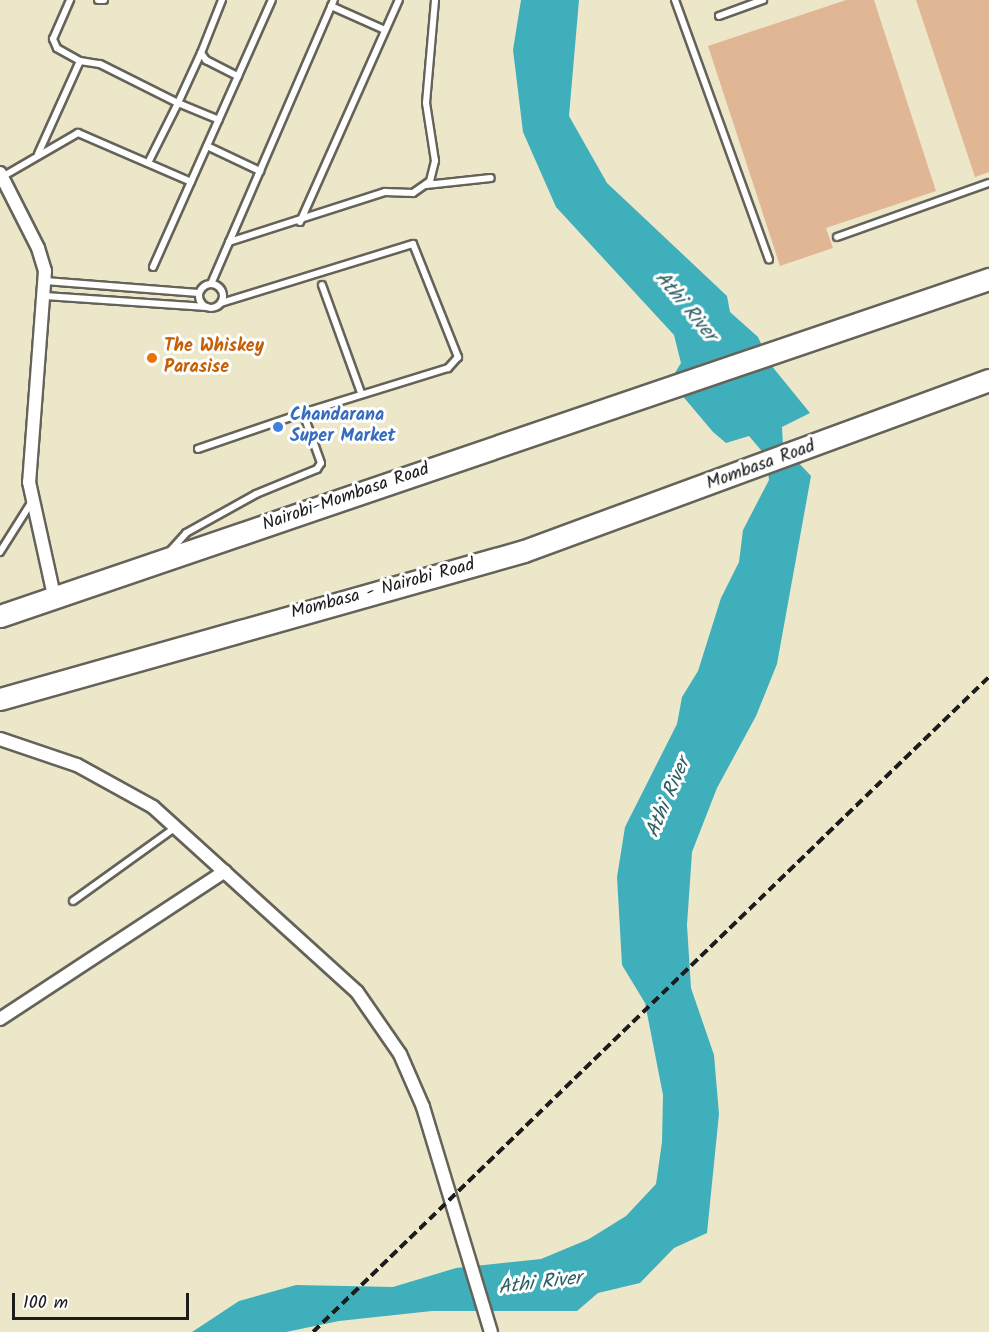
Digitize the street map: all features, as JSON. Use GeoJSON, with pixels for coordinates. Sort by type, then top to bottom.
{"type":"FeatureCollection","features":[{"type":"Feature","properties":{"kind":"highway","name":"Nairobi-Mombasa Road"},"geometry":{"type":"LineString","coordinates":[[54,596],[639,401],[989,279]]}},
{"type":"Feature","properties":{"kind":"highway","name":"Mombasa Road"},"geometry":{"type":"LineString","coordinates":[[673,498],[989,380]]}},
{"type":"Feature","properties":{"kind":"highway","name":"Mombasa - Nairobi Road"},"geometry":{"type":"LineString","coordinates":[[47,686],[495,560],[673,498]]}},
{"type":"Feature","properties":{"kind":"highway"},"geometry":{"type":"LineString","coordinates":[[0,616],[54,596]]}},
{"type":"Feature","properties":{"kind":"highway"},"geometry":{"type":"LineString","coordinates":[[0,690],[47,686]]}},
{"type":"Feature","properties":{"kind":"highway"},"geometry":{"type":"LineString","coordinates":[[0,699],[47,686]]}},
{"type":"Feature","properties":{"kind":"street"},"geometry":{"type":"LineString","coordinates":[[1,175],[38,248],[45,281],[29,482],[31,503],[54,596]]}},
{"type":"Feature","properties":{"kind":"street"},"geometry":{"type":"LineString","coordinates":[[0,740],[53,754],[129,791],[176,827],[357,992],[378,1019],[400,1054],[423,1107],[473,1261],[491,1332]]}},
{"type":"Feature","properties":{"kind":"street"},"geometry":{"type":"LineString","coordinates":[[0,1019],[225,871]]}},
{"type":"Feature","properties":{"kind":"lane"},"geometry":{"type":"LineString","coordinates":[[70,0],[53,39],[57,48],[80,61],[100,64],[178,103],[219,120]]}},
{"type":"Feature","properties":{"kind":"lane"},"geometry":{"type":"LineString","coordinates":[[98,0],[104,0]]}},
{"type":"Feature","properties":{"kind":"lane"},"geometry":{"type":"LineString","coordinates":[[148,163],[201,53],[221,2],[212,0]]}},
{"type":"Feature","properties":{"kind":"lane"},"geometry":{"type":"LineString","coordinates":[[153,267],[272,0]]}},
{"type":"Feature","properties":{"kind":"lane"},"geometry":{"type":"LineString","coordinates":[[300,222],[399,0]]}},
{"type":"Feature","properties":{"kind":"lane"},"geometry":{"type":"LineString","coordinates":[[229,242],[300,222],[385,192],[413,193],[426,185],[434,174],[435,161],[426,103],[435,0]]}},
{"type":"Feature","properties":{"kind":"lane"},"geometry":{"type":"LineString","coordinates":[[675,0],[769,259]]}},
{"type":"Feature","properties":{"kind":"lane"},"geometry":{"type":"LineString","coordinates":[[719,16],[763,0]]}},
{"type":"Feature","properties":{"kind":"lane"},"geometry":{"type":"LineString","coordinates":[[45,281],[200,293],[211,284],[333,3],[385,30]]}},
{"type":"Feature","properties":{"kind":"lane"},"geometry":{"type":"LineString","coordinates":[[201,53],[206,60],[238,76]]}},
{"type":"Feature","properties":{"kind":"lane"},"geometry":{"type":"LineString","coordinates":[[38,155],[80,61]]}},
{"type":"Feature","properties":{"kind":"lane"},"geometry":{"type":"LineString","coordinates":[[1,175],[78,133],[191,182]]}},
{"type":"Feature","properties":{"kind":"lane"},"geometry":{"type":"LineString","coordinates":[[207,146],[260,171]]}},
{"type":"Feature","properties":{"kind":"lane"},"geometry":{"type":"LineString","coordinates":[[426,185],[491,178]]}},
{"type":"Feature","properties":{"kind":"lane"},"geometry":{"type":"LineString","coordinates":[[837,237],[989,183]]}},
{"type":"Feature","properties":{"kind":"lane"},"geometry":{"type":"LineString","coordinates":[[45,296],[207,308],[413,244],[458,357],[448,368],[361,393],[198,449]]}},
{"type":"Feature","properties":{"kind":"lane"},"geometry":{"type":"LineString","coordinates":[[211,284],[223,292],[221,303]]}},
{"type":"Feature","properties":{"kind":"lane"},"geometry":{"type":"LineString","coordinates":[[322,285],[361,393]]}},
{"type":"Feature","properties":{"kind":"lane"},"geometry":{"type":"LineString","coordinates":[[200,293],[207,308]]}},
{"type":"Feature","properties":{"kind":"lane"},"geometry":{"type":"LineString","coordinates":[[160,561],[186,533],[256,494],[317,469],[321,463],[303,413]]}},
{"type":"Feature","properties":{"kind":"lane"},"geometry":{"type":"LineString","coordinates":[[0,552],[31,503]]}},
{"type":"Feature","properties":{"kind":"lane"},"geometry":{"type":"LineString","coordinates":[[73,901],[176,827]]}},
{"type":"Feature","properties":{"kind":"water","name":"Athi River"},"geometry":{"type":"Polygon","coordinates":[[[521,0],[579,0],[569,116],[607,183],[727,296],[730,312],[758,337],[771,365],[810,413],[782,427],[783,446],[811,476],[777,664],[756,716],[717,788],[692,852],[687,925],[691,988],[714,1055],[719,1114],[707,1233],[674,1248],[640,1283],[598,1293],[577,1311],[432,1311],[339,1321],[286,1332],[192,1332],[239,1301],[296,1285],[393,1287],[456,1268],[541,1259],[589,1239],[626,1216],[656,1184],[662,1142],[663,1095],[645,1003],[622,965],[617,877],[625,827],[677,724],[682,697],[698,671],[721,598],[739,562],[743,530],[769,480],[766,456],[749,436],[726,443],[713,432],[670,381],[681,363],[674,335],[556,207],[523,132],[513,50],[521,0]]]}},
{"type":"Feature","properties":{"kind":"building"},"geometry":{"type":"Polygon","coordinates":[[[846,0],[874,0],[936,191],[826,228],[833,248],[780,266],[708,46],[846,0]]]}},
{"type":"Feature","properties":{"kind":"building"},"geometry":{"type":"Polygon","coordinates":[[[916,0],[989,0],[989,172],[975,177],[916,0]]]}},
{"type":"Feature","properties":{"kind":"railway"},"geometry":{"type":"LineString","coordinates":[[313,1332],[989,677]]}},
{"type":"Feature","properties":{"kind":"place","name":"The Whiskey Parasise"},"geometry":{"type":"Point","coordinates":[152,358]}},
{"type":"Feature","properties":{"kind":"place","name":"Chandarana Super Market"},"geometry":{"type":"Point","coordinates":[278,427]}}]}
